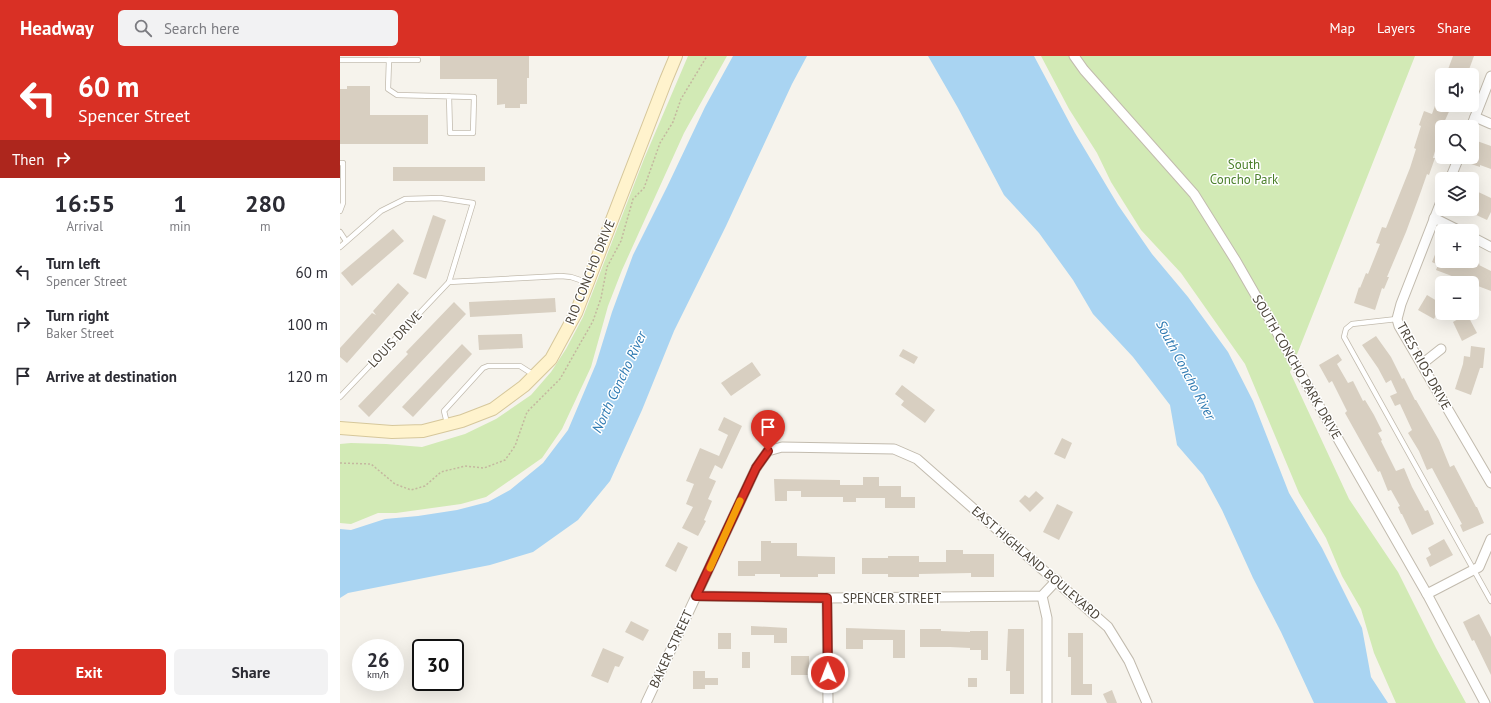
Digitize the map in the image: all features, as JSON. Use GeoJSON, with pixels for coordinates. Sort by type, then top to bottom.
{"type":"FeatureCollection","features":[{"type":"Feature","properties":{"kind":"street","name":"RIO CONCHO DRIVE"},"geometry":{"type":"LineString","coordinates":[[340,428],[392,432],[423,431],[462,421],[493,409],[524,386],[551,359],[576,313],[676,56]]}},
{"type":"Feature","properties":{"kind":"street","name":"SOUTH CONCHO PARK DRIVE"},"geometry":{"type":"LineString","coordinates":[[1074,56],[1084,70],[1194,194],[1236,261],[1426,594],[1485,703]]}},
{"type":"Feature","properties":{"kind":"street"},"geometry":{"type":"LineString","coordinates":[[1474,120],[1491,76]]}},
{"type":"Feature","properties":{"kind":"street"},"geometry":{"type":"LineString","coordinates":[[1475,117],[1491,124]]}},
{"type":"Feature","properties":{"kind":"street"},"geometry":{"type":"LineString","coordinates":[[1434,218],[1446,224]]}},
{"type":"Feature","properties":{"kind":"street","name":"TRES RIOS DRIVE"},"geometry":{"type":"LineString","coordinates":[[1434,218],[1397,320],[1399,326],[1491,483]]}},
{"type":"Feature","properties":{"kind":"street"},"geometry":{"type":"LineString","coordinates":[[1479,241],[1491,247]]}},
{"type":"Feature","properties":{"kind":"street"},"geometry":{"type":"LineString","coordinates":[[1422,364],[1441,350]]}},
{"type":"Feature","properties":{"kind":"street","name":"BAKER STREET"},"geometry":{"type":"LineString","coordinates":[[646,703],[756,468],[768,451],[782,446],[894,449]]}},
{"type":"Feature","properties":{"kind":"street","name":"EAST HIGHLAND BOULEVARD"},"geometry":{"type":"LineString","coordinates":[[894,449],[917,459],[1057,580],[1108,627],[1129,661],[1147,703]]}},
{"type":"Feature","properties":{"kind":"street"},"geometry":{"type":"LineString","coordinates":[[1426,594],[1479,567],[1491,539]]}},
{"type":"Feature","properties":{"kind":"street"},"geometry":{"type":"LineString","coordinates":[[1047,703],[1047,618],[1042,596],[1057,580]]}},
{"type":"Feature","properties":{"kind":"street","name":"SPENCER STREET"},"geometry":{"type":"LineString","coordinates":[[696,596],[827,598],[1042,596]]}},
{"type":"Feature","properties":{"kind":"street"},"geometry":{"type":"LineString","coordinates":[[827,598],[828,703]]}},
{"type":"Feature","properties":{"kind":"lane"},"geometry":{"type":"LineString","coordinates":[[340,60],[418,60]]}},
{"type":"Feature","properties":{"kind":"lane"},"geometry":{"type":"LineString","coordinates":[[389,60],[388,89],[397,95],[474,96],[473,133],[450,132],[449,96]]}},
{"type":"Feature","properties":{"kind":"lane"},"geometry":{"type":"LineString","coordinates":[[340,163],[343,163],[343,203],[340,211]]}},
{"type":"Feature","properties":{"kind":"lane","name":"LOUIS DRIVE"},"geometry":{"type":"LineString","coordinates":[[340,397],[449,282],[473,203],[440,198],[405,199],[380,211],[346,241]]}},
{"type":"Feature","properties":{"kind":"lane"},"geometry":{"type":"LineString","coordinates":[[340,232],[346,241],[340,246]]}},
{"type":"Feature","properties":{"kind":"lane"},"geometry":{"type":"LineString","coordinates":[[449,282],[560,276],[570,277],[588,283]]}},
{"type":"Feature","properties":{"kind":"lane"},"geometry":{"type":"LineString","coordinates":[[1397,320],[1352,324],[1346,329],[1344,337],[1491,601]]}},
{"type":"Feature","properties":{"kind":"lane"},"geometry":{"type":"LineString","coordinates":[[448,425],[444,411],[482,368],[488,366],[520,366],[534,376]]}},
{"type":"Feature","properties":{"kind":"path"},"geometry":{"type":"LineString","coordinates":[[340,463],[371,464],[395,484],[411,490],[425,486],[441,472],[465,466],[484,468],[505,460],[515,446],[527,412],[560,379],[593,321],[601,298],[603,281],[607,267],[621,241],[633,199],[644,188],[660,143],[673,122],[681,99],[707,56]]}},
{"type":"Feature","properties":{"kind":"green space"},"geometry":{"type":"Polygon","coordinates":[[[688,56],[727,56],[684,133],[622,270],[608,306],[591,367],[562,429],[542,458],[486,497],[461,504],[396,513],[378,513],[351,524],[340,523],[340,444],[386,444],[422,447],[465,434],[496,419],[531,395],[551,372],[566,349],[583,317],[644,159],[688,56]]]}},
{"type":"Feature","properties":{"kind":"green space","name":"South Concho Park"},"geometry":{"type":"Polygon","coordinates":[[[1041,56],[1415,56],[1290,372],[1349,499],[1398,572],[1436,648],[1466,703],[1396,703],[1374,653],[1361,609],[1342,576],[1326,538],[1299,493],[1245,364],[1181,273],[1141,230],[1111,182],[1097,153],[1069,109],[1041,56]]]}},
{"type":"Feature","properties":{"kind":"water","name":"North Concho River"},"geometry":{"type":"Polygon","coordinates":[[[733,56],[807,56],[792,84],[726,226],[674,331],[642,410],[610,481],[578,520],[533,552],[490,565],[348,593],[340,598],[340,529],[351,530],[385,519],[457,510],[488,502],[510,490],[543,463],[568,430],[596,364],[612,312],[633,255],[705,107],[733,56]]]}},
{"type":"Feature","properties":{"kind":"water","name":"South Concho River"},"geometry":{"type":"Polygon","coordinates":[[[928,56],[1034,56],[1075,133],[1118,205],[1152,254],[1188,297],[1228,352],[1253,401],[1289,493],[1322,548],[1362,628],[1371,677],[1388,703],[1314,703],[1281,632],[1253,578],[1222,510],[1203,475],[1177,445],[1170,405],[1133,357],[1093,314],[1073,280],[1039,233],[1004,195],[958,108],[928,56]]]}},
{"type":"Feature","properties":{"kind":"building"},"geometry":{"type":"Polygon","coordinates":[[[440,56],[529,56],[527,104],[520,104],[520,108],[505,108],[505,104],[497,105],[497,79],[440,79],[440,56]]]}},
{"type":"Feature","properties":{"kind":"building"},"geometry":{"type":"Polygon","coordinates":[[[1453,56],[1474,56],[1470,68],[1448,68],[1453,56]]]}},
{"type":"Feature","properties":{"kind":"building"},"geometry":{"type":"Polygon","coordinates":[[[347,86],[370,86],[370,115],[428,115],[428,144],[340,144],[340,89],[347,89],[347,86]]]}},
{"type":"Feature","properties":{"kind":"building"},"geometry":{"type":"Polygon","coordinates":[[[1435,106],[1435,112],[1449,112],[1445,120],[1435,120],[1435,151],[1433,158],[1435,158],[1429,175],[1427,174],[1406,232],[1387,277],[1389,277],[1384,289],[1382,288],[1375,310],[1354,303],[1359,287],[1360,288],[1366,273],[1368,274],[1380,244],[1376,243],[1382,227],[1386,228],[1410,168],[1421,126],[1419,125],[1424,111],[1432,114],[1435,106]]]}},
{"type":"Feature","properties":{"kind":"building"},"geometry":{"type":"Polygon","coordinates":[[[1479,142],[1491,146],[1491,169],[1480,165],[1480,167],[1471,164],[1479,164],[1479,142]]]}},
{"type":"Feature","properties":{"kind":"building"},"geometry":{"type":"Polygon","coordinates":[[[393,167],[485,167],[485,181],[393,181],[393,167]]]}},
{"type":"Feature","properties":{"kind":"building"},"geometry":{"type":"Polygon","coordinates":[[[1479,192],[1491,198],[1491,212],[1487,220],[1478,216],[1479,192]]]}},
{"type":"Feature","properties":{"kind":"building"},"geometry":{"type":"Polygon","coordinates":[[[433,215],[446,220],[426,279],[413,274],[433,215]]]}},
{"type":"Feature","properties":{"kind":"building"},"geometry":{"type":"Polygon","coordinates":[[[393,229],[404,241],[352,286],[341,273],[393,229]]]}},
{"type":"Feature","properties":{"kind":"building"},"geometry":{"type":"Polygon","coordinates":[[[1435,254],[1435,264],[1432,262],[1435,254]]]}},
{"type":"Feature","properties":{"kind":"building"},"geometry":{"type":"Polygon","coordinates":[[[1479,265],[1491,271],[1491,291],[1479,286],[1479,276],[1452,276],[1436,270],[1437,268],[1479,268],[1479,265]]]}},
{"type":"Feature","properties":{"kind":"building"},"geometry":{"type":"Polygon","coordinates":[[[398,283],[409,293],[347,363],[340,357],[340,348],[372,313],[376,315],[373,311],[398,283]]]}},
{"type":"Feature","properties":{"kind":"building"},"geometry":{"type":"Polygon","coordinates":[[[1427,295],[1435,300],[1434,319],[1418,310],[1427,295]]]}},
{"type":"Feature","properties":{"kind":"building"},"geometry":{"type":"Polygon","coordinates":[[[555,298],[556,312],[470,317],[469,302],[555,298]]]}},
{"type":"Feature","properties":{"kind":"building"},"geometry":{"type":"Polygon","coordinates":[[[454,302],[466,314],[369,417],[358,406],[408,354],[406,352],[454,302]]]}},
{"type":"Feature","properties":{"kind":"building"},"geometry":{"type":"Polygon","coordinates":[[[1456,320],[1470,320],[1477,333],[1462,341],[1453,322],[1456,320]]]}},
{"type":"Feature","properties":{"kind":"building"},"geometry":{"type":"Polygon","coordinates":[[[522,334],[523,348],[479,350],[478,335],[522,334]]]}},
{"type":"Feature","properties":{"kind":"building"},"geometry":{"type":"Polygon","coordinates":[[[1376,336],[1391,357],[1402,379],[1404,378],[1415,400],[1439,440],[1450,467],[1454,465],[1484,523],[1463,532],[1460,525],[1462,524],[1432,468],[1427,470],[1419,451],[1408,433],[1412,430],[1400,404],[1395,406],[1390,396],[1397,393],[1391,380],[1386,383],[1378,368],[1362,345],[1376,336]]]}},
{"type":"Feature","properties":{"kind":"building"},"geometry":{"type":"Polygon","coordinates":[[[462,344],[472,354],[413,417],[402,407],[462,344]]]}},
{"type":"Feature","properties":{"kind":"building"},"geometry":{"type":"Polygon","coordinates":[[[1471,346],[1485,348],[1483,368],[1480,368],[1471,395],[1455,389],[1464,356],[1470,357],[1471,346]]]}},
{"type":"Feature","properties":{"kind":"building"},"geometry":{"type":"Polygon","coordinates":[[[903,349],[918,357],[914,364],[899,356],[903,349]]]}},
{"type":"Feature","properties":{"kind":"building"},"geometry":{"type":"Polygon","coordinates":[[[1338,354],[1342,360],[1337,364],[1348,383],[1353,381],[1363,401],[1365,400],[1374,415],[1382,431],[1378,433],[1382,440],[1381,441],[1396,471],[1404,468],[1412,487],[1425,511],[1428,510],[1434,524],[1412,535],[1398,507],[1400,506],[1391,490],[1388,491],[1380,471],[1378,472],[1345,413],[1347,411],[1332,381],[1329,383],[1319,365],[1338,354]]]}},
{"type":"Feature","properties":{"kind":"building"},"geometry":{"type":"Polygon","coordinates":[[[752,362],[761,375],[731,396],[721,383],[752,362]]]}},
{"type":"Feature","properties":{"kind":"building"},"geometry":{"type":"Polygon","coordinates":[[[902,385],[935,410],[925,423],[901,405],[904,401],[895,394],[902,385]]]}},
{"type":"Feature","properties":{"kind":"building"},"geometry":{"type":"Polygon","coordinates":[[[724,417],[742,426],[722,469],[715,465],[709,478],[716,481],[708,499],[712,501],[704,520],[706,521],[698,536],[682,528],[693,507],[686,504],[694,484],[686,481],[700,448],[719,456],[728,435],[718,430],[724,417]]]}},
{"type":"Feature","properties":{"kind":"building"},"geometry":{"type":"Polygon","coordinates":[[[1062,438],[1072,443],[1065,459],[1054,454],[1062,438]]]}},
{"type":"Feature","properties":{"kind":"building"},"geometry":{"type":"Polygon","coordinates":[[[863,477],[879,477],[879,486],[901,486],[901,497],[915,497],[915,508],[885,508],[885,498],[856,498],[856,502],[843,502],[843,497],[801,497],[801,491],[787,491],[787,501],[775,501],[774,479],[840,480],[840,485],[863,485],[863,477]]]}},
{"type":"Feature","properties":{"kind":"building"},"geometry":{"type":"Polygon","coordinates":[[[1036,491],[1044,498],[1030,512],[1019,501],[1025,495],[1029,498],[1036,491]]]}},
{"type":"Feature","properties":{"kind":"building"},"geometry":{"type":"Polygon","coordinates":[[[1057,504],[1073,512],[1059,540],[1043,532],[1057,504]]]}},
{"type":"Feature","properties":{"kind":"building"},"geometry":{"type":"Polygon","coordinates":[[[1444,539],[1453,555],[1430,567],[1426,558],[1431,555],[1428,548],[1444,539]]]}},
{"type":"Feature","properties":{"kind":"building"},"geometry":{"type":"Polygon","coordinates":[[[761,541],[771,541],[771,543],[797,543],[797,556],[835,557],[835,574],[818,574],[818,577],[780,577],[780,574],[738,576],[738,561],[761,561],[761,541]]]}},
{"type":"Feature","properties":{"kind":"building"},"geometry":{"type":"Polygon","coordinates":[[[678,542],[688,547],[676,572],[665,566],[678,542]]]}},
{"type":"Feature","properties":{"kind":"building"},"geometry":{"type":"Polygon","coordinates":[[[946,550],[963,550],[963,554],[994,554],[994,577],[971,577],[971,573],[919,574],[919,577],[888,577],[888,574],[862,574],[862,558],[919,556],[919,562],[946,562],[946,550]]]}},
{"type":"Feature","properties":{"kind":"building"},"geometry":{"type":"Polygon","coordinates":[[[1479,614],[1491,637],[1491,675],[1474,640],[1472,641],[1463,622],[1479,614]]]}},
{"type":"Feature","properties":{"kind":"building"},"geometry":{"type":"Polygon","coordinates":[[[631,621],[649,630],[643,641],[625,632],[631,621]]]}},
{"type":"Feature","properties":{"kind":"building"},"geometry":{"type":"Polygon","coordinates":[[[751,626],[787,628],[787,643],[774,643],[774,635],[751,635],[751,626]]]}},
{"type":"Feature","properties":{"kind":"building"},"geometry":{"type":"Polygon","coordinates":[[[846,628],[905,630],[905,658],[893,658],[893,640],[863,640],[863,649],[846,649],[846,628]]]}},
{"type":"Feature","properties":{"kind":"building"},"geometry":{"type":"Polygon","coordinates":[[[920,629],[941,629],[941,631],[970,632],[988,631],[988,660],[981,660],[981,650],[950,647],[920,647],[920,629]]]}},
{"type":"Feature","properties":{"kind":"building"},"geometry":{"type":"Polygon","coordinates":[[[1008,629],[1024,629],[1024,694],[1010,694],[1010,671],[1006,671],[1008,629]]]}},
{"type":"Feature","properties":{"kind":"building"},"geometry":{"type":"Polygon","coordinates":[[[718,633],[731,633],[731,649],[718,649],[718,633]]]}},
{"type":"Feature","properties":{"kind":"building"},"geometry":{"type":"Polygon","coordinates":[[[1068,633],[1083,633],[1083,684],[1092,684],[1092,695],[1071,695],[1071,657],[1068,657],[1068,633]]]}},
{"type":"Feature","properties":{"kind":"building"},"geometry":{"type":"Polygon","coordinates":[[[603,648],[624,657],[619,667],[615,666],[608,683],[591,676],[603,648]]]}},
{"type":"Feature","properties":{"kind":"building"},"geometry":{"type":"Polygon","coordinates":[[[742,652],[750,652],[750,668],[742,668],[742,652]]]}},
{"type":"Feature","properties":{"kind":"building"},"geometry":{"type":"Polygon","coordinates":[[[791,656],[809,656],[809,675],[791,675],[791,656]]]}},
{"type":"Feature","properties":{"kind":"building"},"geometry":{"type":"Polygon","coordinates":[[[693,671],[705,671],[705,678],[718,678],[718,685],[705,685],[705,689],[693,689],[693,671]]]}},
{"type":"Feature","properties":{"kind":"building"},"geometry":{"type":"Polygon","coordinates":[[[968,678],[977,678],[977,687],[968,687],[968,678]]]}},
{"type":"Feature","properties":{"kind":"building"},"geometry":{"type":"Polygon","coordinates":[[[1112,690],[1117,703],[1107,703],[1103,694],[1112,690]]]}},
{"type":"Feature","properties":{"kind":"slow traffic"},"geometry":{"type":"LineString","coordinates":[[710,568],[740,501]]}},
{"type":"Feature","properties":{"kind":"route"},"geometry":{"type":"LineString","coordinates":[[768,451],[756,468],[696,596],[827,598],[828,673]]}}]}
